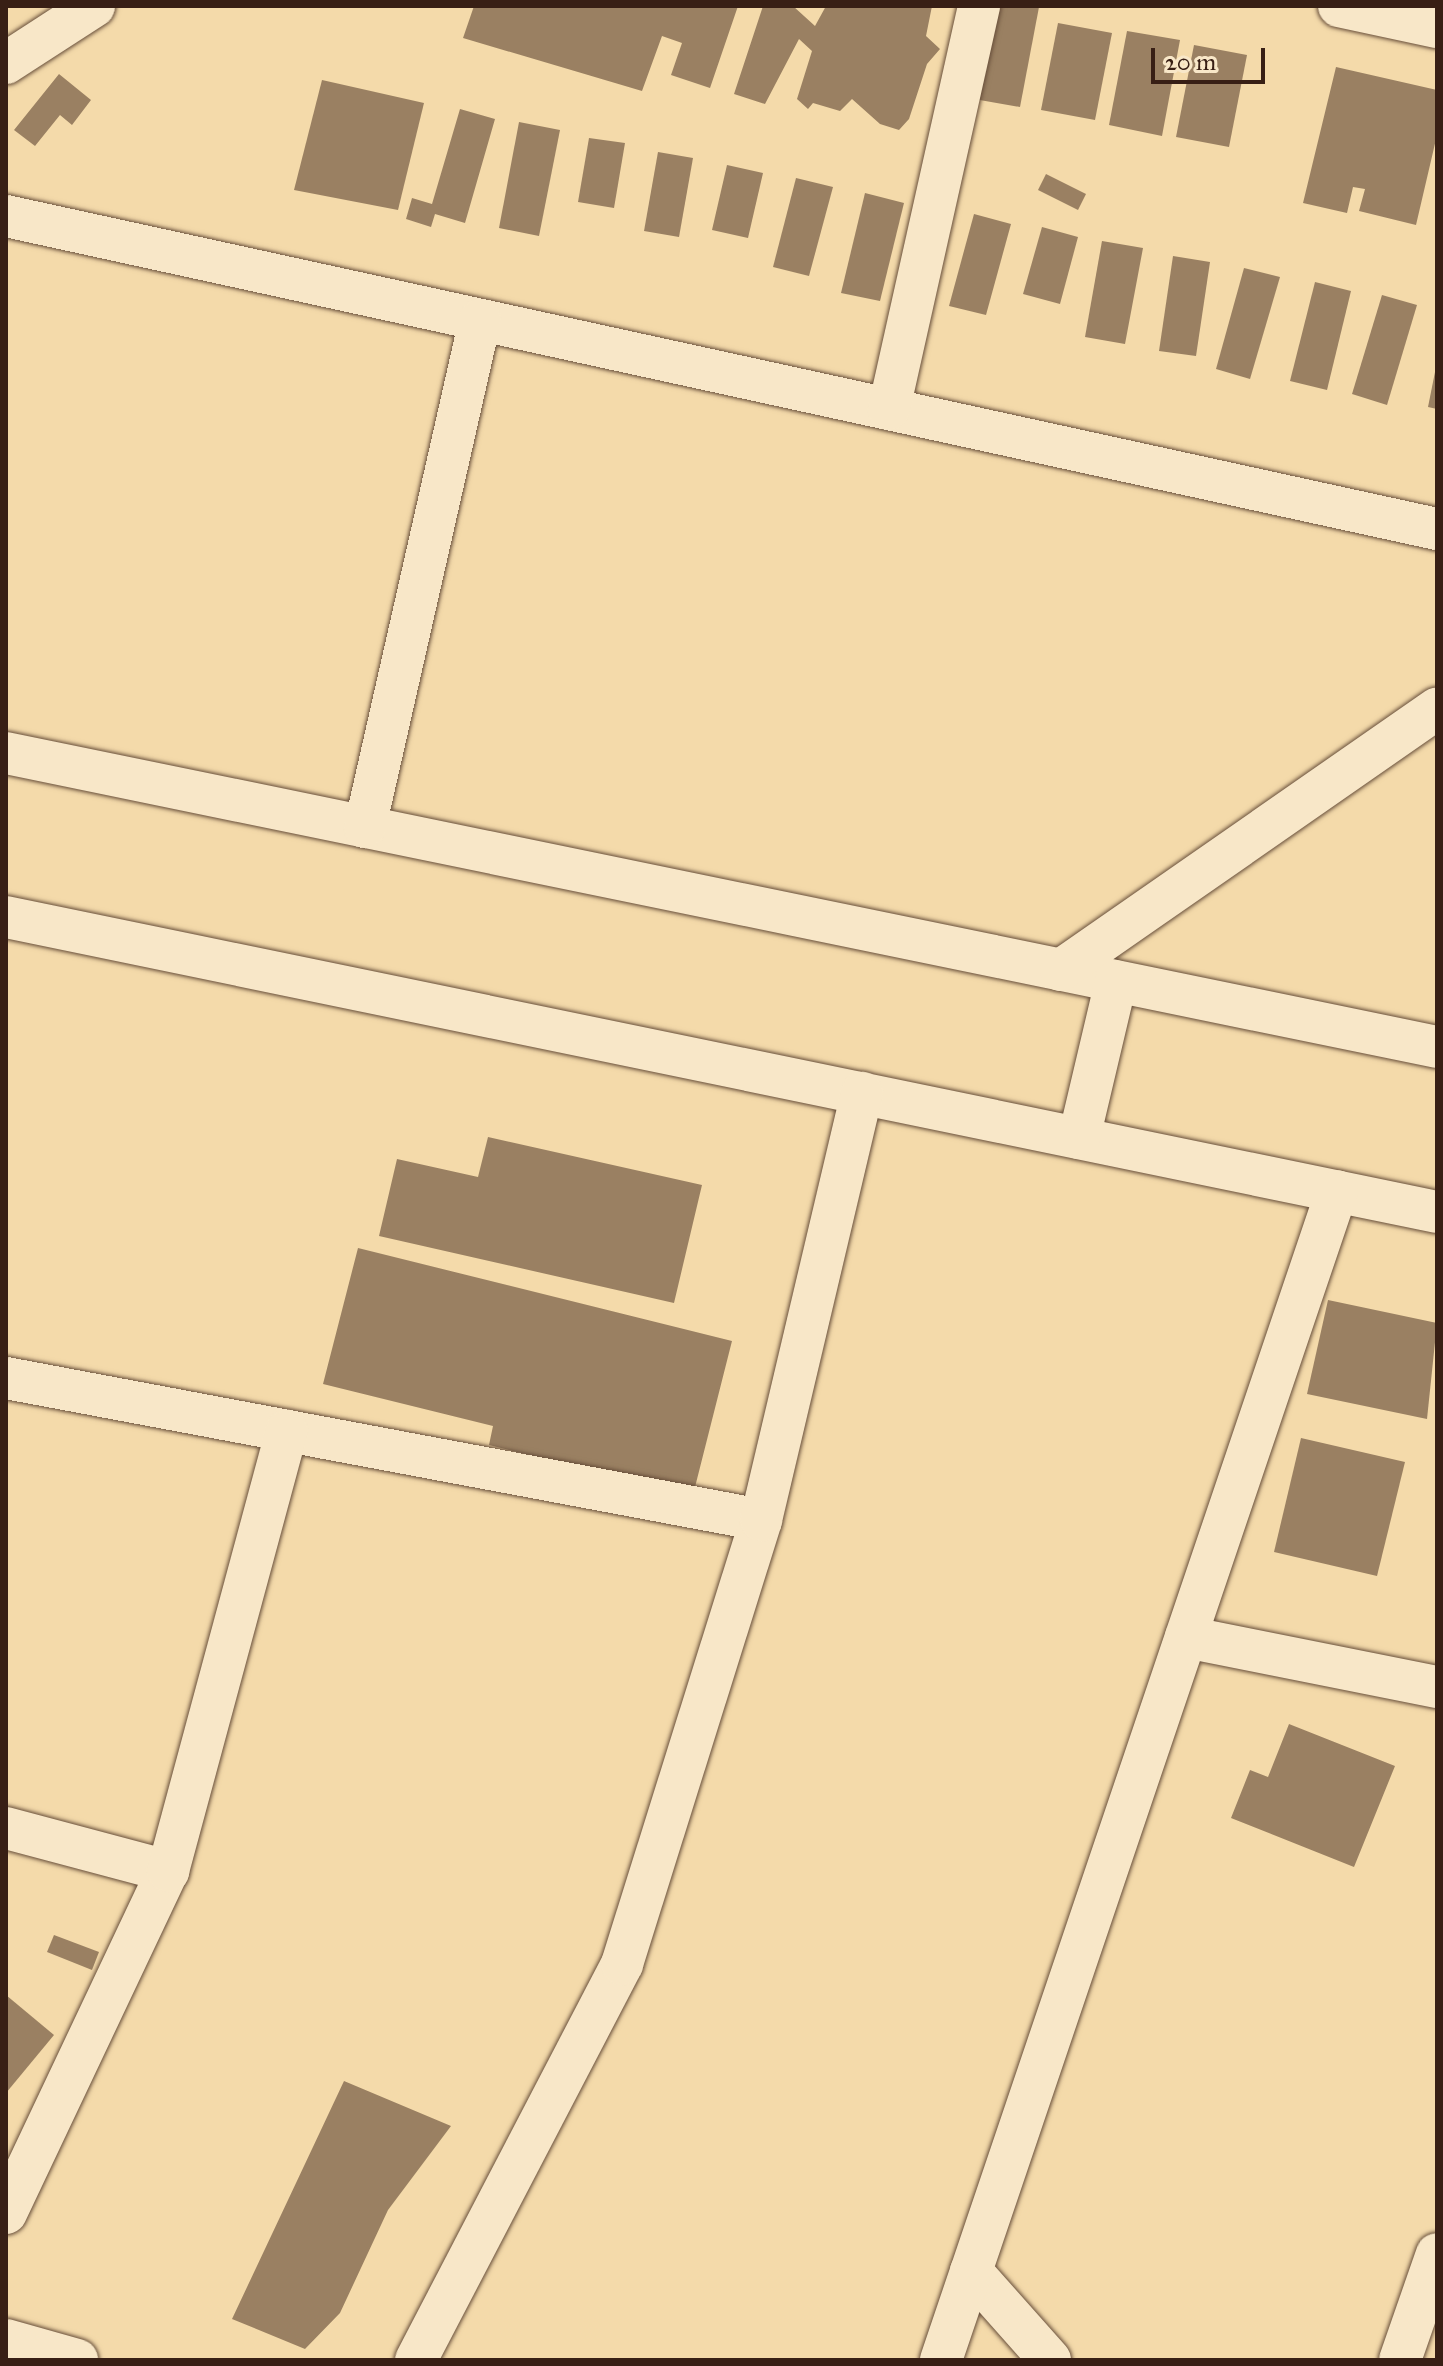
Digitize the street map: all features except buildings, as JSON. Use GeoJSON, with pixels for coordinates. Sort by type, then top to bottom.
{"type":"FeatureCollection","features":[{"type":"Feature","properties":{"kind":"street"},"geometry":{"type":"LineString","coordinates":[[6,63],[94,6]]}},
{"type":"Feature","properties":{"kind":"street"},"geometry":{"type":"LineString","coordinates":[[889,409],[979,6]]}},
{"type":"Feature","properties":{"kind":"street"},"geometry":{"type":"LineString","coordinates":[[1339,6],[1437,27]]}},
{"type":"Feature","properties":{"kind":"street"},"geometry":{"type":"LineString","coordinates":[[6,216],[1437,529]]}},
{"type":"Feature","properties":{"kind":"street"},"geometry":{"type":"LineString","coordinates":[[365,827],[480,320]]}},
{"type":"Feature","properties":{"kind":"street"},"geometry":{"type":"LineString","coordinates":[[1061,970],[1437,709]]}},
{"type":"Feature","properties":{"kind":"street"},"geometry":{"type":"LineString","coordinates":[[6,753],[1437,1047]]}},
{"type":"Feature","properties":{"kind":"street"},"geometry":{"type":"LineString","coordinates":[[6,917],[1437,1212]]}},
{"type":"Feature","properties":{"kind":"street"},"geometry":{"type":"LineString","coordinates":[[1079,1138],[1116,981]]}},
{"type":"Feature","properties":{"kind":"street"},"geometry":{"type":"LineString","coordinates":[[422,2358],[622,1964],[761,1520],[862,1093]]}},
{"type":"Feature","properties":{"kind":"street"},"geometry":{"type":"LineString","coordinates":[[941,2360],[1337,1191]]}},
{"type":"Feature","properties":{"kind":"street"},"geometry":{"type":"LineString","coordinates":[[6,1378],[761,1520]]}},
{"type":"Feature","properties":{"kind":"street"},"geometry":{"type":"LineString","coordinates":[[6,2213],[168,1871],[287,1431]]}},
{"type":"Feature","properties":{"kind":"street"},"geometry":{"type":"LineString","coordinates":[[1186,1637],[1437,1687]]}},
{"type":"Feature","properties":{"kind":"street"},"geometry":{"type":"LineString","coordinates":[[6,1828],[168,1871]]}},
{"type":"Feature","properties":{"kind":"street"},"geometry":{"type":"LineString","coordinates":[[1400,2360],[1437,2254]]}},
{"type":"Feature","properties":{"kind":"street"},"geometry":{"type":"LineString","coordinates":[[971,2271],[1050,2360]]}},
{"type":"Feature","properties":{"kind":"street"},"geometry":{"type":"LineString","coordinates":[[6,2340],[77,2360]]}}]}
